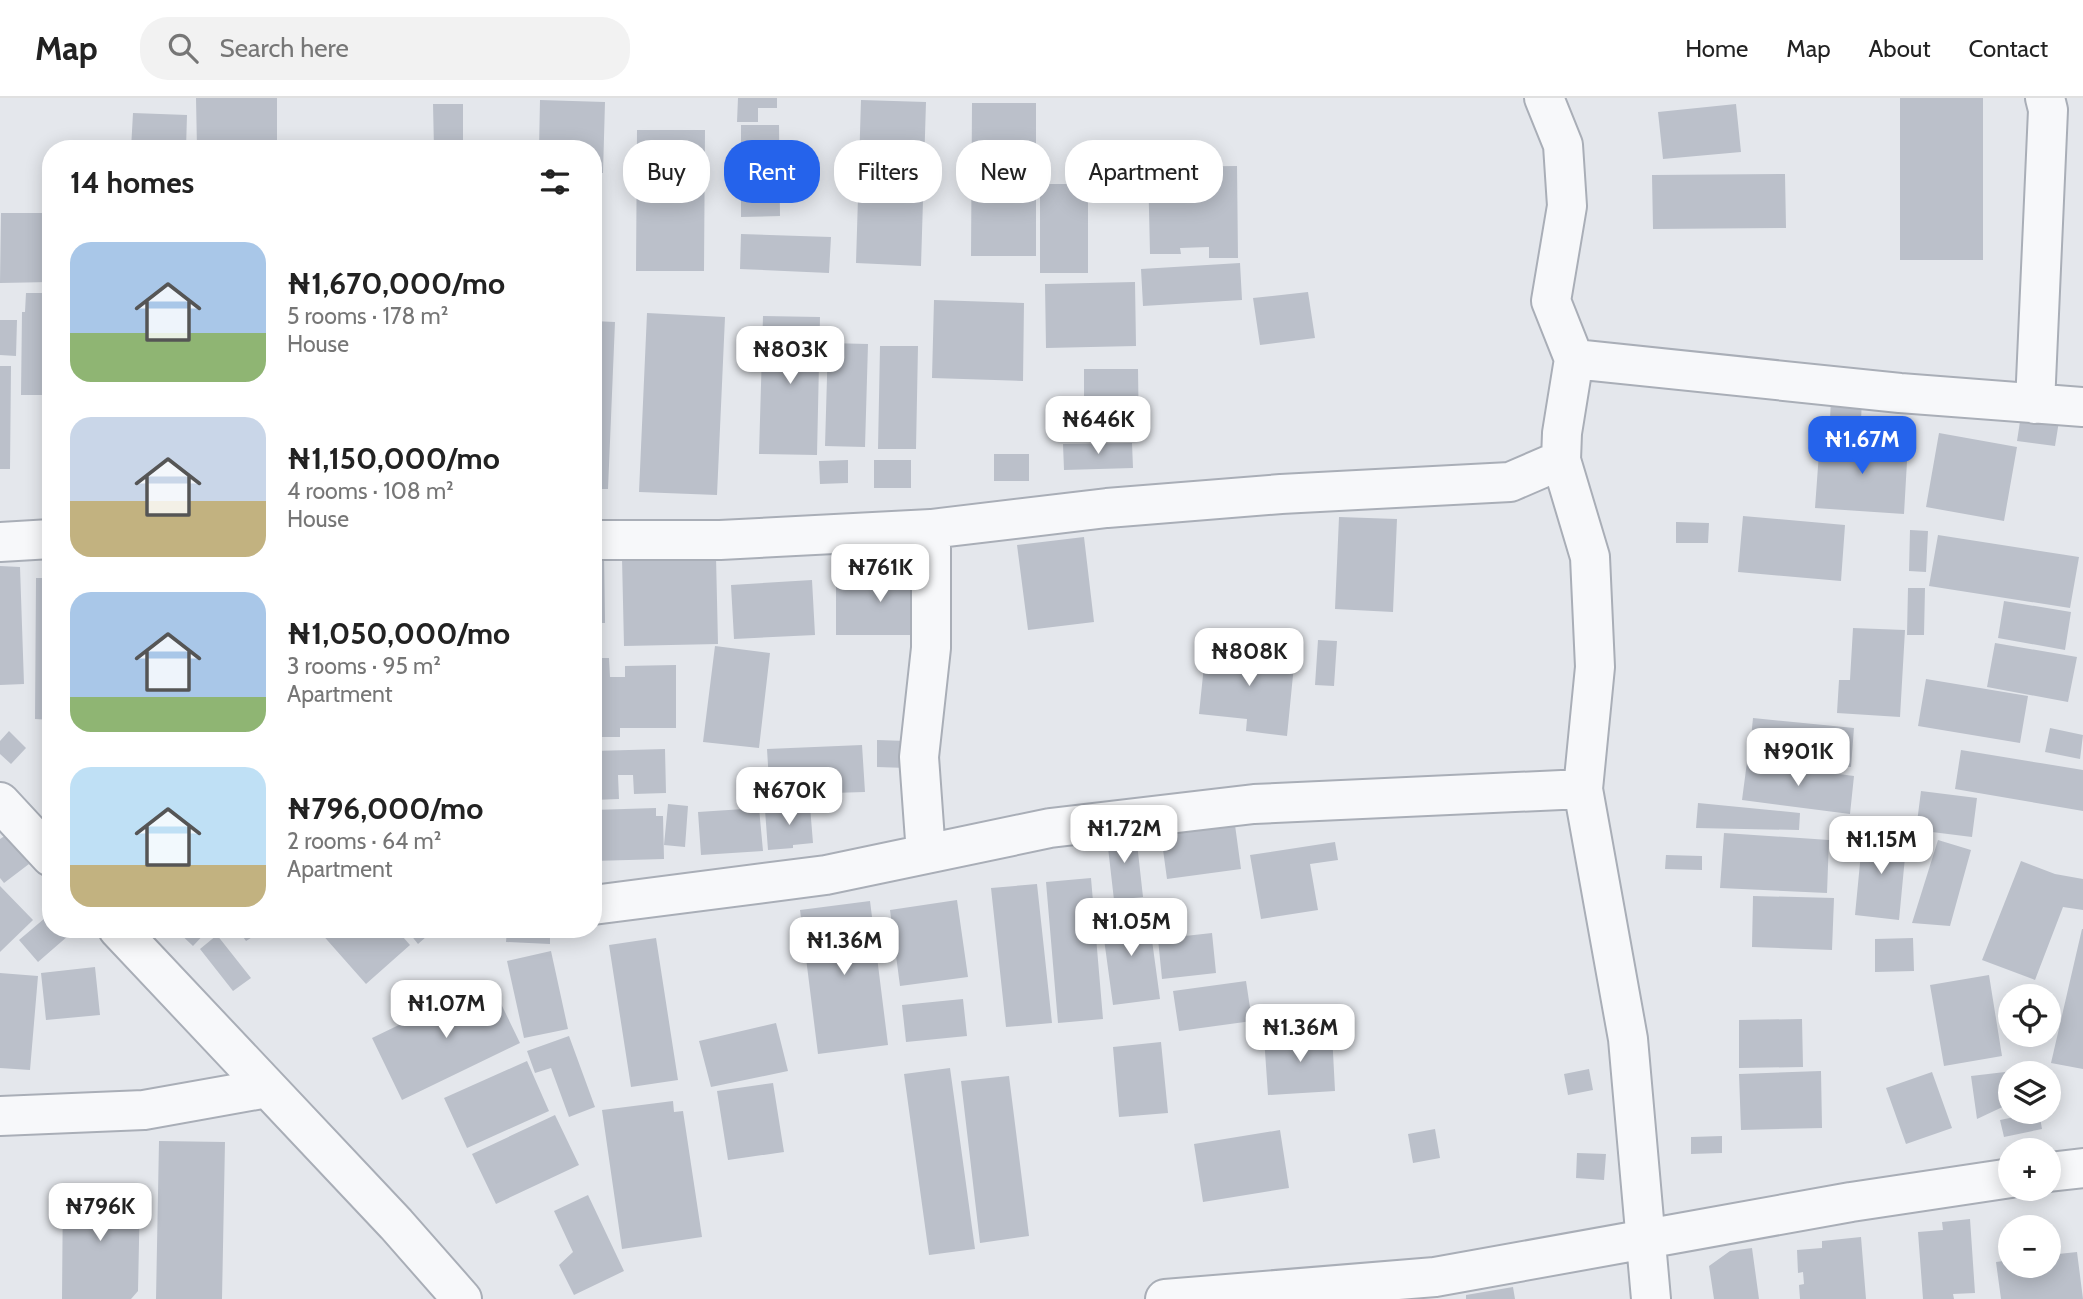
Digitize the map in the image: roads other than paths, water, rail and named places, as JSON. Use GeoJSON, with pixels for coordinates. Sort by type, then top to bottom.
{"type":"FeatureCollection","features":[{"type":"Feature","properties":{"kind":"street"},"geometry":{"type":"LineString","coordinates":[[1544,98],[1563,145],[1567,206],[1551,301],[1574,359],[1562,433],[1561,460],[1590,557],[1595,667],[1583,789],[1628,1039],[1651,1299]]}},
{"type":"Feature","properties":{"kind":"street"},"geometry":{"type":"LineString","coordinates":[[2035,404],[2048,110],[2045,98]]}},
{"type":"Feature","properties":{"kind":"street"},"geometry":{"type":"LineString","coordinates":[[1574,359],[1900,393],[2083,407]]}},
{"type":"Feature","properties":{"kind":"street"},"geometry":{"type":"LineString","coordinates":[[602,540],[720,540],[931,529],[1108,508],[1281,494],[1510,482],[1561,460]]}},
{"type":"Feature","properties":{"kind":"street"},"geometry":{"type":"LineString","coordinates":[[1510,482],[1576,511]]}},
{"type":"Feature","properties":{"kind":"street"},"geometry":{"type":"LineString","coordinates":[[926,854],[919,757],[931,648],[931,529]]}},
{"type":"Feature","properties":{"kind":"street"},"geometry":{"type":"LineString","coordinates":[[0,542],[42,540]]}},
{"type":"Feature","properties":{"kind":"street"},"geometry":{"type":"LineString","coordinates":[[602,904],[826,875],[1050,828],[1254,804],[1583,789]]}},
{"type":"Feature","properties":{"kind":"street"},"geometry":{"type":"LineString","coordinates":[[0,802],[42,847]]}},
{"type":"Feature","properties":{"kind":"street"},"geometry":{"type":"LineString","coordinates":[[126,938],[396,1224],[462,1299]]}},
{"type":"Feature","properties":{"kind":"street"},"geometry":{"type":"LineString","coordinates":[[0,1116],[144,1110],[267,1088]]}},
{"type":"Feature","properties":{"kind":"street"},"geometry":{"type":"LineString","coordinates":[[2061,1171],[2083,1168]]}},
{"type":"Feature","properties":{"kind":"street"},"geometry":{"type":"LineString","coordinates":[[1165,1299],[1435,1277],[1851,1202],[1998,1180]]}}]}
